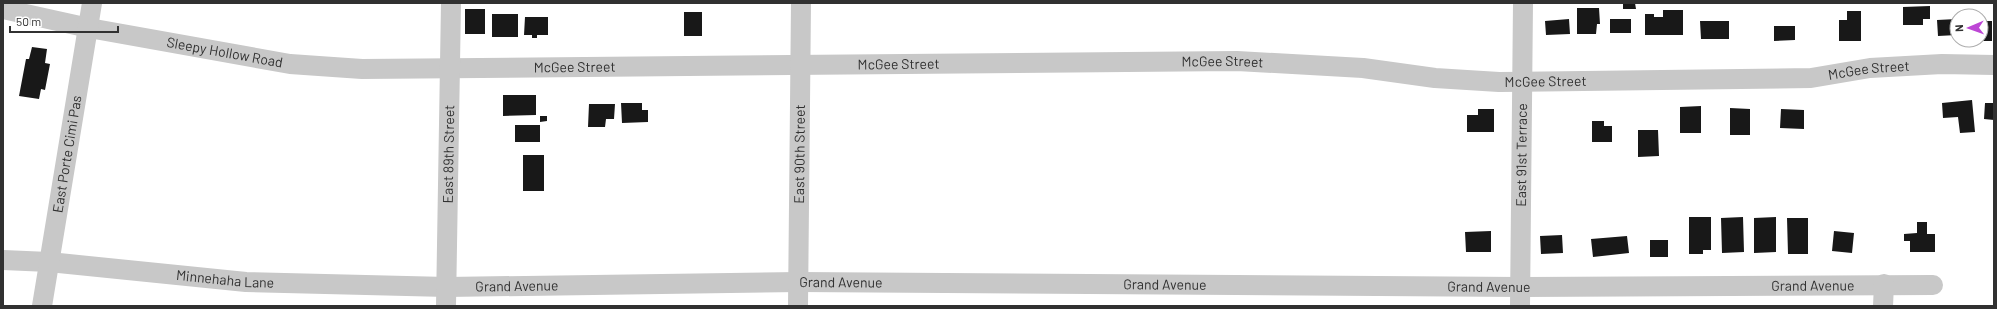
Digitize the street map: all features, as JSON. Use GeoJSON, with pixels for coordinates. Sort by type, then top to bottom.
{"type":"FeatureCollection","features":[{"type":"Feature","properties":{"kind":"street","name":"East Porte Cimi Pas"},"geometry":{"type":"LineString","coordinates":[[42,306],[92,3]]}},
{"type":"Feature","properties":{"kind":"street","name":"East 89th Street"},"geometry":{"type":"LineString","coordinates":[[447,296],[451,3]]}},
{"type":"Feature","properties":{"kind":"street","name":"East 90th Street"},"geometry":{"type":"LineString","coordinates":[[798,306],[802,3]]}},
{"type":"Feature","properties":{"kind":"street","name":"East 91st Terrace"},"geometry":{"type":"LineString","coordinates":[[1520,296],[1523,3]]}},
{"type":"Feature","properties":{"kind":"street","name":"Sleepy Hollow Road"},"geometry":{"type":"LineString","coordinates":[[3,9],[89,28],[290,64],[362,69],[450,68]]}},
{"type":"Feature","properties":{"kind":"street","name":"McGee Street"},"geometry":{"type":"LineString","coordinates":[[450,68],[1237,61],[1363,68],[1435,78],[1523,82],[1811,78],[1870,68],[1942,64],[1994,65]]}},
{"type":"Feature","properties":{"kind":"street","name":"Minnehaha Lane"},"geometry":{"type":"LineString","coordinates":[[3,260],[49,262],[246,282],[447,296]]}},
{"type":"Feature","properties":{"kind":"street","name":"Grand Avenue"},"geometry":{"type":"LineString","coordinates":[[447,296],[799,282],[1520,296],[1884,284],[1933,284]]}},
{"type":"Feature","properties":{"kind":"street"},"geometry":{"type":"LineString","coordinates":[[1883,306],[1884,284]]}},
{"type":"Feature","properties":{"kind":"building"},"geometry":{"type":"Polygon","coordinates":[[[1623,3],[1635,3],[1636,9],[1623,9],[1623,3]]]}},
{"type":"Feature","properties":{"kind":"building"},"geometry":{"type":"Polygon","coordinates":[[[1930,6],[1930,19],[1923,19],[1923,25],[1903,25],[1903,7],[1930,6]]]}},
{"type":"Feature","properties":{"kind":"building"},"geometry":{"type":"Polygon","coordinates":[[[1577,8],[1599,8],[1600,24],[1597,24],[1596,34],[1577,34],[1577,8]]]}},
{"type":"Feature","properties":{"kind":"building"},"geometry":{"type":"Polygon","coordinates":[[[465,9],[485,9],[485,34],[465,34],[465,9]]]}},
{"type":"Feature","properties":{"kind":"building"},"geometry":{"type":"Polygon","coordinates":[[[1663,10],[1683,10],[1683,35],[1645,35],[1645,14],[1654,14],[1654,17],[1663,17],[1663,10]]]}},
{"type":"Feature","properties":{"kind":"building"},"geometry":{"type":"Polygon","coordinates":[[[1847,11],[1861,11],[1861,41],[1839,41],[1839,20],[1847,20],[1847,11]]]}},
{"type":"Feature","properties":{"kind":"building"},"geometry":{"type":"Polygon","coordinates":[[[684,12],[702,12],[702,36],[684,36],[684,12]]]}},
{"type":"Feature","properties":{"kind":"building"},"geometry":{"type":"Polygon","coordinates":[[[492,14],[518,14],[518,37],[492,37],[492,14]]]}},
{"type":"Feature","properties":{"kind":"building"},"geometry":{"type":"Polygon","coordinates":[[[525,17],[548,17],[548,35],[537,35],[537,38],[532,38],[532,35],[524,35],[525,17]]]}},
{"type":"Feature","properties":{"kind":"building"},"geometry":{"type":"Polygon","coordinates":[[[1569,19],[1570,34],[1546,35],[1545,21],[1569,19]]]}},
{"type":"Feature","properties":{"kind":"building"},"geometry":{"type":"Polygon","coordinates":[[[1610,19],[1631,19],[1631,33],[1610,33],[1610,19]]]}},
{"type":"Feature","properties":{"kind":"building"},"geometry":{"type":"Polygon","coordinates":[[[1949,19],[1949,35],[1938,36],[1937,20],[1949,19]]]}},
{"type":"Feature","properties":{"kind":"building"},"geometry":{"type":"Polygon","coordinates":[[[1700,21],[1729,21],[1729,39],[1701,39],[1700,21]]]}},
{"type":"Feature","properties":{"kind":"building"},"geometry":{"type":"Polygon","coordinates":[[[1989,21],[1992,21],[1992,41],[1989,41],[1989,21]]]}},
{"type":"Feature","properties":{"kind":"building"},"geometry":{"type":"Polygon","coordinates":[[[1774,26],[1795,26],[1795,40],[1774,41],[1774,26]]]}},
{"type":"Feature","properties":{"kind":"building"},"geometry":{"type":"Polygon","coordinates":[[[32,47],[47,49],[45,63],[50,64],[45,90],[41,89],[39,99],[19,96],[26,59],[29,59],[32,47]]]}},
{"type":"Feature","properties":{"kind":"building"},"geometry":{"type":"Polygon","coordinates":[[[503,95],[536,95],[536,115],[503,116],[503,95]]]}},
{"type":"Feature","properties":{"kind":"building"},"geometry":{"type":"Polygon","coordinates":[[[1972,100],[1975,132],[1960,133],[1958,117],[1943,118],[1942,103],[1972,100]]]}},
{"type":"Feature","properties":{"kind":"building"},"geometry":{"type":"Polygon","coordinates":[[[621,103],[642,103],[642,110],[648,110],[648,122],[622,123],[621,103]]]}},
{"type":"Feature","properties":{"kind":"building"},"geometry":{"type":"Polygon","coordinates":[[[1985,103],[1994,103],[1994,120],[1984,119],[1985,103]]]}},
{"type":"Feature","properties":{"kind":"building"},"geometry":{"type":"Polygon","coordinates":[[[589,104],[615,104],[614,119],[606,119],[605,127],[588,127],[589,104]]]}},
{"type":"Feature","properties":{"kind":"building"},"geometry":{"type":"Polygon","coordinates":[[[1701,106],[1701,133],[1680,133],[1680,107],[1701,106]]]}},
{"type":"Feature","properties":{"kind":"building"},"geometry":{"type":"Polygon","coordinates":[[[1730,108],[1750,109],[1750,135],[1730,135],[1730,108]]]}},
{"type":"Feature","properties":{"kind":"building"},"geometry":{"type":"Polygon","coordinates":[[[1478,109],[1494,109],[1494,132],[1467,132],[1467,115],[1478,115],[1478,109]]]}},
{"type":"Feature","properties":{"kind":"building"},"geometry":{"type":"Polygon","coordinates":[[[1781,109],[1804,110],[1804,129],[1780,128],[1781,109]]]}},
{"type":"Feature","properties":{"kind":"building"},"geometry":{"type":"Polygon","coordinates":[[[540,116],[547,116],[547,121],[540,122],[540,116]]]}},
{"type":"Feature","properties":{"kind":"building"},"geometry":{"type":"Polygon","coordinates":[[[1592,121],[1604,121],[1604,126],[1612,126],[1612,142],[1592,142],[1592,121]]]}},
{"type":"Feature","properties":{"kind":"building"},"geometry":{"type":"Polygon","coordinates":[[[515,125],[540,125],[540,142],[515,142],[515,125]]]}},
{"type":"Feature","properties":{"kind":"building"},"geometry":{"type":"Polygon","coordinates":[[[1638,130],[1658,130],[1659,156],[1638,157],[1638,130]]]}},
{"type":"Feature","properties":{"kind":"building"},"geometry":{"type":"Polygon","coordinates":[[[523,155],[544,155],[544,191],[523,191],[523,155]]]}},
{"type":"Feature","properties":{"kind":"building"},"geometry":{"type":"Polygon","coordinates":[[[1689,217],[1711,217],[1711,250],[1703,250],[1703,254],[1689,254],[1689,217]]]}},
{"type":"Feature","properties":{"kind":"building"},"geometry":{"type":"Polygon","coordinates":[[[1743,217],[1744,252],[1722,253],[1721,218],[1743,217]]]}},
{"type":"Feature","properties":{"kind":"building"},"geometry":{"type":"Polygon","coordinates":[[[1776,217],[1776,252],[1754,253],[1754,218],[1776,217]]]}},
{"type":"Feature","properties":{"kind":"building"},"geometry":{"type":"Polygon","coordinates":[[[1787,218],[1808,218],[1808,254],[1788,254],[1787,218]]]}},
{"type":"Feature","properties":{"kind":"building"},"geometry":{"type":"Polygon","coordinates":[[[1917,222],[1927,222],[1927,234],[1935,234],[1935,252],[1910,252],[1910,241],[1904,241],[1904,234],[1917,233],[1917,222]]]}},
{"type":"Feature","properties":{"kind":"building"},"geometry":{"type":"Polygon","coordinates":[[[1491,231],[1491,252],[1466,252],[1465,232],[1491,231]]]}},
{"type":"Feature","properties":{"kind":"building"},"geometry":{"type":"Polygon","coordinates":[[[1834,231],[1854,233],[1852,253],[1832,251],[1834,231]]]}},
{"type":"Feature","properties":{"kind":"building"},"geometry":{"type":"Polygon","coordinates":[[[1562,235],[1563,253],[1541,254],[1540,236],[1562,235]]]}},
{"type":"Feature","properties":{"kind":"building"},"geometry":{"type":"Polygon","coordinates":[[[1627,236],[1629,253],[1593,257],[1591,239],[1627,236]]]}},
{"type":"Feature","properties":{"kind":"building"},"geometry":{"type":"Polygon","coordinates":[[[1650,240],[1668,240],[1668,257],[1650,257],[1650,240]]]}}]}
